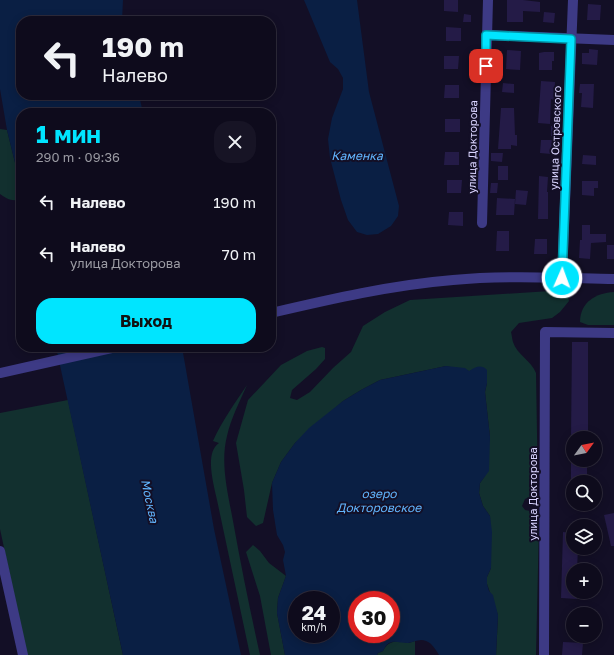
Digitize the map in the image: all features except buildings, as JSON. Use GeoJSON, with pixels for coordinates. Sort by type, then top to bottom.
{"type":"FeatureCollection","features":[{"type":"Feature","properties":{"kind":"street","name":"улица Докторова"},"geometry":{"type":"LineString","coordinates":[[482,224],[488,0]]}},
{"type":"Feature","properties":{"kind":"street","name":"улица Островского"},"geometry":{"type":"LineString","coordinates":[[562,278],[572,0]]}},
{"type":"Feature","properties":{"kind":"street"},"geometry":{"type":"LineString","coordinates":[[486,35],[614,40]]}},
{"type":"Feature","properties":{"kind":"street"},"geometry":{"type":"LineString","coordinates":[[276,312],[333,299],[398,287],[454,280],[562,278],[614,279]]}},
{"type":"Feature","properties":{"kind":"street","name":"улица Докторова"},"geometry":{"type":"LineString","coordinates":[[544,655],[545,332],[614,333]]}},
{"type":"Feature","properties":{"kind":"street"},"geometry":{"type":"LineString","coordinates":[[4,372],[94,352]]}},
{"type":"Feature","properties":{"kind":"street"},"geometry":{"type":"LineString","coordinates":[[0,551],[23,655]]}},
{"type":"Feature","properties":{"kind":"green space"},"geometry":{"type":"Polygon","coordinates":[[[0,129],[7,130],[16,167],[16,200],[10,200],[0,194],[0,129]]]}},
{"type":"Feature","properties":{"kind":"green space"},"geometry":{"type":"Polygon","coordinates":[[[566,290],[569,301],[560,312],[552,318],[519,323],[511,332],[515,347],[531,364],[536,373],[538,493],[525,499],[522,506],[525,510],[535,512],[539,524],[536,655],[496,655],[498,615],[487,584],[487,577],[491,568],[490,516],[483,506],[479,493],[480,483],[485,476],[490,437],[485,392],[487,383],[469,371],[446,366],[380,380],[343,401],[295,443],[281,462],[272,483],[263,523],[256,526],[247,517],[236,443],[248,400],[281,365],[307,351],[322,347],[325,348],[325,359],[292,390],[290,398],[297,400],[310,392],[351,352],[363,326],[385,312],[410,300],[566,290]]]}},
{"type":"Feature","properties":{"kind":"green space"},"geometry":{"type":"Polygon","coordinates":[[[614,292],[614,325],[588,325],[580,322],[583,309],[590,300],[601,294],[614,292]]]}},
{"type":"Feature","properties":{"kind":"green space"},"geometry":{"type":"Polygon","coordinates":[[[247,385],[229,429],[224,457],[227,489],[239,555],[260,655],[250,655],[211,470],[212,454],[214,448],[219,443],[213,441],[247,385]]]}},
{"type":"Feature","properties":{"kind":"green space"},"geometry":{"type":"Polygon","coordinates":[[[68,400],[123,655],[27,655],[0,529],[0,413],[68,400]]]}},
{"type":"Feature","properties":{"kind":"green space"},"geometry":{"type":"Polygon","coordinates":[[[253,545],[260,551],[269,563],[286,576],[278,598],[277,613],[285,655],[271,655],[260,596],[246,552],[253,545]]]}},
{"type":"Feature","properties":{"kind":"green space"},"geometry":{"type":"Polygon","coordinates":[[[400,641],[409,643],[415,641],[415,655],[377,655],[389,644],[400,643],[400,641]]]}},
{"type":"Feature","properties":{"kind":"water"},"geometry":{"type":"Polygon","coordinates":[[[0,0],[123,0],[122,16],[16,16],[16,100],[140,100],[142,108],[16,108],[16,167],[7,130],[0,89],[0,0]]]}},
{"type":"Feature","properties":{"kind":"water","name":"Каменка"},"geometry":{"type":"Polygon","coordinates":[[[304,0],[357,0],[369,92],[399,206],[398,216],[391,226],[378,234],[367,235],[357,232],[348,220],[341,200],[330,158],[328,139],[332,118],[343,89],[343,78],[338,69],[330,62],[304,0]]]}},
{"type":"Feature","properties":{"kind":"water","name":"Москва"},"geometry":{"type":"Polygon","coordinates":[[[57,352],[183,352],[214,529],[241,655],[123,655],[57,352]]]}},
{"type":"Feature","properties":{"kind":"water","name":"озеро Докторовское"},"geometry":{"type":"Polygon","coordinates":[[[446,366],[465,368],[469,371],[476,367],[483,367],[487,370],[485,392],[490,437],[489,471],[480,483],[479,493],[483,506],[490,516],[492,532],[491,568],[487,577],[487,584],[489,591],[493,595],[498,615],[496,655],[439,655],[434,647],[426,641],[417,640],[408,643],[400,642],[400,591],[348,591],[348,643],[390,643],[383,651],[377,655],[285,655],[277,613],[278,598],[286,576],[283,560],[285,552],[277,535],[273,510],[272,483],[281,462],[295,443],[309,428],[343,401],[380,380],[446,366]]]}},
{"type":"Feature","properties":{"kind":"route"},"geometry":{"type":"LineString","coordinates":[[486,66],[486,35],[571,39],[562,278]]}}]}
